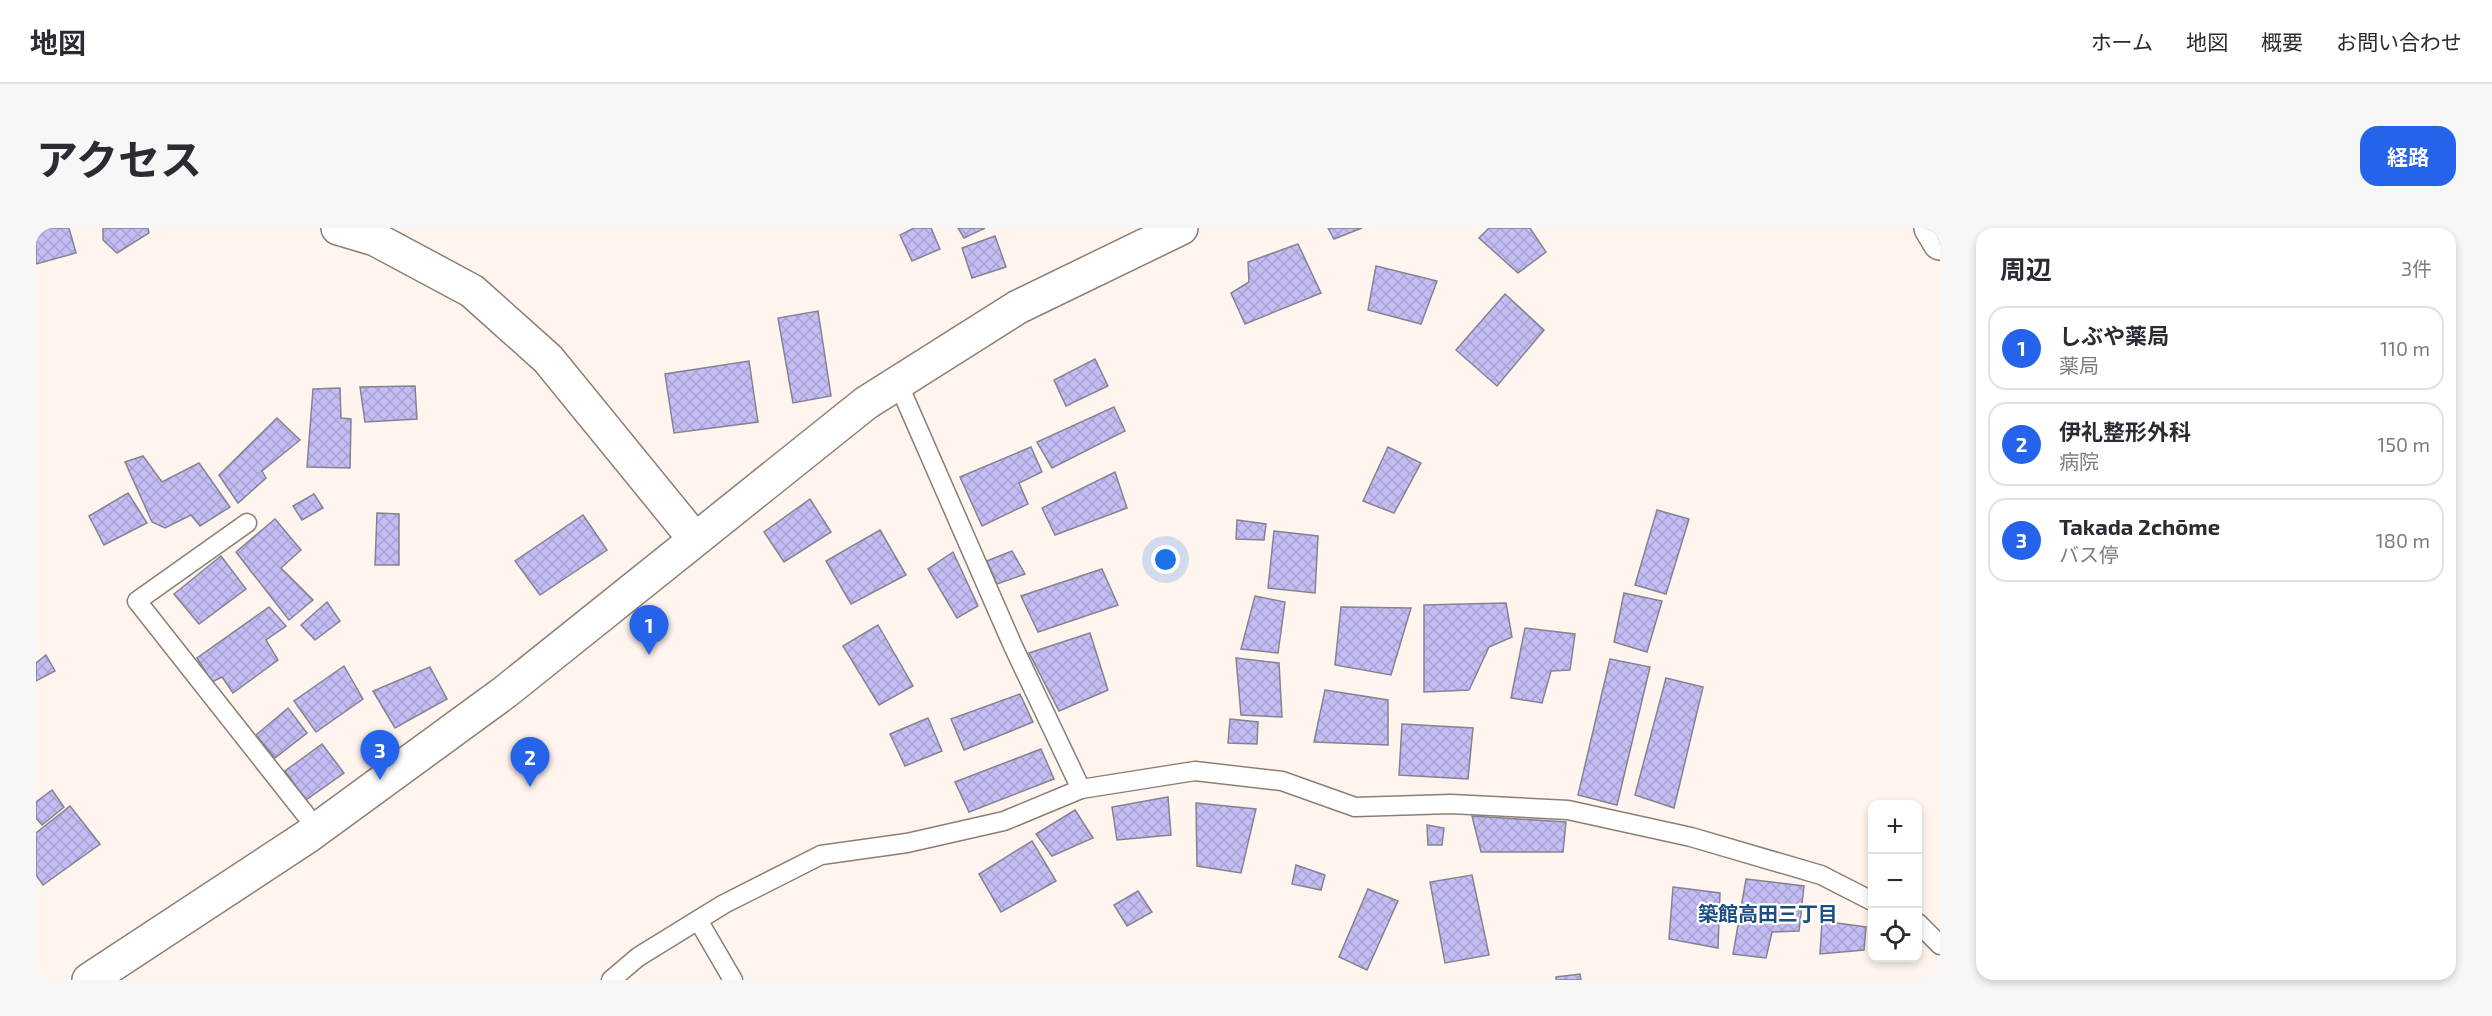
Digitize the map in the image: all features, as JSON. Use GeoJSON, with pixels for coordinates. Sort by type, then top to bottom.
{"type":"FeatureCollection","features":[{"type":"Feature","properties":{"kind":"street"},"geometry":{"type":"LineString","coordinates":[[338,228],[375,239],[472,291],[548,359],[694,538]]}},
{"type":"Feature","properties":{"kind":"street"},"geometry":{"type":"LineString","coordinates":[[89,980],[317,829],[505,692],[694,538],[866,403],[1018,307],[1181,228]]}},
{"type":"Feature","properties":{"kind":"street"},"geometry":{"type":"LineString","coordinates":[[1931,228],[1940,243]]}},
{"type":"Feature","properties":{"kind":"lane"},"geometry":{"type":"LineString","coordinates":[[898,383],[1013,646],[1081,789]]}},
{"type":"Feature","properties":{"kind":"lane"},"geometry":{"type":"LineString","coordinates":[[248,523],[136,601],[317,829]]}},
{"type":"Feature","properties":{"kind":"lane"},"geometry":{"type":"LineString","coordinates":[[611,980],[638,957],[724,903],[821,855],[907,843],[1004,821],[1081,789],[1195,771],[1282,781],[1355,807],[1451,804],[1568,810],[1691,837],[1821,875],[1868,899]]}},
{"type":"Feature","properties":{"kind":"lane"},"geometry":{"type":"LineString","coordinates":[[698,920],[733,980]]}},
{"type":"Feature","properties":{"kind":"lane"},"geometry":{"type":"LineString","coordinates":[[1922,928],[1940,945]]}},
{"type":"Feature","properties":{"kind":"building"},"geometry":{"type":"Polygon","coordinates":[[[36,228],[69,228],[76,253],[36,264],[36,228]]]}},
{"type":"Feature","properties":{"kind":"building"},"geometry":{"type":"Polygon","coordinates":[[[103,228],[148,228],[149,233],[117,253],[103,240],[103,228]]]}},
{"type":"Feature","properties":{"kind":"building"},"geometry":{"type":"Polygon","coordinates":[[[914,228],[931,228],[940,249],[912,261],[900,235],[914,228]]]}},
{"type":"Feature","properties":{"kind":"building"},"geometry":{"type":"Polygon","coordinates":[[[958,228],[985,228],[964,238],[958,228]]]}},
{"type":"Feature","properties":{"kind":"building"},"geometry":{"type":"Polygon","coordinates":[[[1328,228],[1362,228],[1334,239],[1328,228]]]}},
{"type":"Feature","properties":{"kind":"building"},"geometry":{"type":"Polygon","coordinates":[[[1489,228],[1530,228],[1546,252],[1518,273],[1479,238],[1489,228]]]}},
{"type":"Feature","properties":{"kind":"building"},"geometry":{"type":"Polygon","coordinates":[[[995,236],[1006,267],[972,278],[962,248],[995,236]]]}},
{"type":"Feature","properties":{"kind":"building"},"geometry":{"type":"Polygon","coordinates":[[[1298,244],[1321,293],[1245,324],[1231,293],[1249,282],[1248,262],[1298,244]]]}},
{"type":"Feature","properties":{"kind":"building"},"geometry":{"type":"Polygon","coordinates":[[[1376,266],[1437,281],[1421,324],[1368,310],[1376,266]]]}},
{"type":"Feature","properties":{"kind":"building"},"geometry":{"type":"Polygon","coordinates":[[[1505,294],[1544,330],[1497,386],[1456,350],[1505,294]]]}},
{"type":"Feature","properties":{"kind":"building"},"geometry":{"type":"Polygon","coordinates":[[[818,311],[831,396],[793,403],[778,318],[818,311]]]}},
{"type":"Feature","properties":{"kind":"building"},"geometry":{"type":"Polygon","coordinates":[[[1095,359],[1108,386],[1066,406],[1054,380],[1095,359]]]}},
{"type":"Feature","properties":{"kind":"building"},"geometry":{"type":"Polygon","coordinates":[[[749,361],[758,422],[674,433],[665,374],[749,361]]]}},
{"type":"Feature","properties":{"kind":"building"},"geometry":{"type":"Polygon","coordinates":[[[415,386],[417,419],[365,422],[360,387],[415,386]]]}},
{"type":"Feature","properties":{"kind":"building"},"geometry":{"type":"Polygon","coordinates":[[[340,388],[341,418],[351,419],[350,468],[307,467],[313,389],[340,388]]]}},
{"type":"Feature","properties":{"kind":"building"},"geometry":{"type":"Polygon","coordinates":[[[1114,407],[1125,431],[1052,468],[1037,442],[1114,407]]]}},
{"type":"Feature","properties":{"kind":"building"},"geometry":{"type":"Polygon","coordinates":[[[277,418],[300,440],[262,471],[266,478],[238,503],[219,475],[277,418]]]}},
{"type":"Feature","properties":{"kind":"building"},"geometry":{"type":"Polygon","coordinates":[[[1031,447],[1042,472],[1019,483],[1028,504],[982,526],[960,477],[1031,447]]]}},
{"type":"Feature","properties":{"kind":"building"},"geometry":{"type":"Polygon","coordinates":[[[1388,447],[1421,463],[1394,513],[1363,501],[1388,447]]]}},
{"type":"Feature","properties":{"kind":"building"},"geometry":{"type":"Polygon","coordinates":[[[143,456],[162,482],[199,463],[230,507],[200,526],[191,515],[165,528],[152,522],[125,462],[143,456]]]}},
{"type":"Feature","properties":{"kind":"building"},"geometry":{"type":"Polygon","coordinates":[[[1115,472],[1127,508],[1055,535],[1042,508],[1115,472]]]}},
{"type":"Feature","properties":{"kind":"building"},"geometry":{"type":"Polygon","coordinates":[[[128,493],[147,523],[104,545],[89,516],[128,493]]]}},
{"type":"Feature","properties":{"kind":"building"},"geometry":{"type":"Polygon","coordinates":[[[314,494],[323,508],[302,520],[293,506],[314,494]]]}},
{"type":"Feature","properties":{"kind":"building"},"geometry":{"type":"Polygon","coordinates":[[[810,499],[831,532],[784,562],[764,532],[810,499]]]}},
{"type":"Feature","properties":{"kind":"building"},"geometry":{"type":"Polygon","coordinates":[[[1657,510],[1689,519],[1666,594],[1635,585],[1657,510]]]}},
{"type":"Feature","properties":{"kind":"building"},"geometry":{"type":"Polygon","coordinates":[[[377,513],[399,514],[399,565],[375,565],[377,513]]]}},
{"type":"Feature","properties":{"kind":"building"},"geometry":{"type":"Polygon","coordinates":[[[583,515],[607,550],[540,595],[515,561],[583,515]]]}},
{"type":"Feature","properties":{"kind":"building"},"geometry":{"type":"Polygon","coordinates":[[[275,519],[301,550],[281,568],[313,600],[289,620],[236,552],[275,519]]]}},
{"type":"Feature","properties":{"kind":"building"},"geometry":{"type":"Polygon","coordinates":[[[1237,520],[1266,524],[1264,540],[1236,539],[1237,520]]]}},
{"type":"Feature","properties":{"kind":"building"},"geometry":{"type":"Polygon","coordinates":[[[880,530],[906,575],[851,604],[826,561],[880,530]]]}},
{"type":"Feature","properties":{"kind":"building"},"geometry":{"type":"Polygon","coordinates":[[[1274,531],[1318,536],[1315,593],[1268,588],[1274,531]]]}},
{"type":"Feature","properties":{"kind":"building"},"geometry":{"type":"Polygon","coordinates":[[[1012,551],[1025,574],[997,584],[987,561],[1012,551]]]}},
{"type":"Feature","properties":{"kind":"building"},"geometry":{"type":"Polygon","coordinates":[[[953,552],[978,606],[957,618],[928,569],[953,552]]]}},
{"type":"Feature","properties":{"kind":"building"},"geometry":{"type":"Polygon","coordinates":[[[221,556],[246,589],[199,624],[174,594],[221,556]]]}},
{"type":"Feature","properties":{"kind":"building"},"geometry":{"type":"Polygon","coordinates":[[[1102,569],[1118,605],[1038,632],[1021,596],[1102,569]]]}},
{"type":"Feature","properties":{"kind":"building"},"geometry":{"type":"Polygon","coordinates":[[[1624,593],[1662,601],[1647,652],[1614,642],[1624,593]]]}},
{"type":"Feature","properties":{"kind":"building"},"geometry":{"type":"Polygon","coordinates":[[[1255,596],[1285,602],[1278,653],[1241,649],[1255,596]]]}},
{"type":"Feature","properties":{"kind":"building"},"geometry":{"type":"Polygon","coordinates":[[[327,602],[340,621],[315,640],[301,625],[327,602]]]}},
{"type":"Feature","properties":{"kind":"building"},"geometry":{"type":"Polygon","coordinates":[[[1506,603],[1512,637],[1489,647],[1469,690],[1424,692],[1424,605],[1506,603]]]}},
{"type":"Feature","properties":{"kind":"building"},"geometry":{"type":"Polygon","coordinates":[[[269,607],[286,626],[266,640],[278,660],[233,693],[222,677],[212,682],[197,658],[269,607]]]}},
{"type":"Feature","properties":{"kind":"building"},"geometry":{"type":"Polygon","coordinates":[[[1341,607],[1411,608],[1391,675],[1335,665],[1341,607]]]}},
{"type":"Feature","properties":{"kind":"building"},"geometry":{"type":"Polygon","coordinates":[[[878,625],[913,686],[879,705],[843,646],[878,625]]]}},
{"type":"Feature","properties":{"kind":"building"},"geometry":{"type":"Polygon","coordinates":[[[1525,628],[1575,634],[1570,670],[1551,671],[1542,703],[1511,698],[1525,628]]]}},
{"type":"Feature","properties":{"kind":"building"},"geometry":{"type":"Polygon","coordinates":[[[1090,633],[1108,690],[1059,711],[1029,653],[1090,633]]]}},
{"type":"Feature","properties":{"kind":"building"},"geometry":{"type":"Polygon","coordinates":[[[46,655],[55,671],[36,681],[36,663],[46,655]]]}},
{"type":"Feature","properties":{"kind":"building"},"geometry":{"type":"Polygon","coordinates":[[[1236,658],[1279,663],[1282,717],[1241,715],[1236,658]]]}},
{"type":"Feature","properties":{"kind":"building"},"geometry":{"type":"Polygon","coordinates":[[[1610,659],[1650,667],[1617,805],[1578,795],[1610,659]]]}},
{"type":"Feature","properties":{"kind":"building"},"geometry":{"type":"Polygon","coordinates":[[[344,666],[363,699],[316,732],[294,701],[344,666]]]}},
{"type":"Feature","properties":{"kind":"building"},"geometry":{"type":"Polygon","coordinates":[[[430,667],[447,699],[395,728],[373,691],[430,667]]]}},
{"type":"Feature","properties":{"kind":"building"},"geometry":{"type":"Polygon","coordinates":[[[1666,678],[1703,687],[1674,808],[1635,795],[1666,678]]]}},
{"type":"Feature","properties":{"kind":"building"},"geometry":{"type":"Polygon","coordinates":[[[1325,690],[1388,700],[1388,745],[1314,742],[1325,690]]]}},
{"type":"Feature","properties":{"kind":"building"},"geometry":{"type":"Polygon","coordinates":[[[1020,694],[1033,722],[964,750],[951,719],[1020,694]]]}},
{"type":"Feature","properties":{"kind":"building"},"geometry":{"type":"Polygon","coordinates":[[[288,708],[307,733],[275,758],[256,735],[288,708]]]}},
{"type":"Feature","properties":{"kind":"building"},"geometry":{"type":"Polygon","coordinates":[[[928,718],[942,751],[905,766],[890,734],[928,718]]]}},
{"type":"Feature","properties":{"kind":"building"},"geometry":{"type":"Polygon","coordinates":[[[1230,719],[1258,722],[1257,744],[1228,743],[1230,719]]]}},
{"type":"Feature","properties":{"kind":"building"},"geometry":{"type":"Polygon","coordinates":[[[1402,724],[1473,728],[1468,779],[1399,775],[1402,724]]]}},
{"type":"Feature","properties":{"kind":"building"},"geometry":{"type":"Polygon","coordinates":[[[322,744],[344,773],[306,800],[285,771],[322,744]]]}},
{"type":"Feature","properties":{"kind":"building"},"geometry":{"type":"Polygon","coordinates":[[[1041,749],[1054,779],[969,812],[955,782],[1041,749]]]}},
{"type":"Feature","properties":{"kind":"building"},"geometry":{"type":"Polygon","coordinates":[[[52,790],[64,807],[42,825],[36,818],[36,802],[52,790]]]}},
{"type":"Feature","properties":{"kind":"building"},"geometry":{"type":"Polygon","coordinates":[[[1168,797],[1171,835],[1117,840],[1112,807],[1168,797]]]}},
{"type":"Feature","properties":{"kind":"building"},"geometry":{"type":"Polygon","coordinates":[[[1196,803],[1256,809],[1241,873],[1197,866],[1196,803]]]}},
{"type":"Feature","properties":{"kind":"building"},"geometry":{"type":"Polygon","coordinates":[[[70,806],[100,844],[43,885],[36,875],[36,833],[70,806]]]}},
{"type":"Feature","properties":{"kind":"building"},"geometry":{"type":"Polygon","coordinates":[[[1075,810],[1093,838],[1052,856],[1036,834],[1075,810]]]}},
{"type":"Feature","properties":{"kind":"building"},"geometry":{"type":"Polygon","coordinates":[[[1472,816],[1566,822],[1563,852],[1481,852],[1472,816]]]}},
{"type":"Feature","properties":{"kind":"building"},"geometry":{"type":"Polygon","coordinates":[[[1427,825],[1444,828],[1442,845],[1428,845],[1427,825]]]}},
{"type":"Feature","properties":{"kind":"building"},"geometry":{"type":"Polygon","coordinates":[[[1032,841],[1056,881],[1001,912],[979,874],[1032,841]]]}},
{"type":"Feature","properties":{"kind":"building"},"geometry":{"type":"Polygon","coordinates":[[[1296,865],[1325,875],[1321,890],[1292,884],[1296,865]]]}},
{"type":"Feature","properties":{"kind":"building"},"geometry":{"type":"Polygon","coordinates":[[[1472,875],[1489,955],[1445,963],[1430,882],[1472,875]]]}},
{"type":"Feature","properties":{"kind":"building"},"geometry":{"type":"Polygon","coordinates":[[[1746,879],[1804,886],[1799,931],[1772,932],[1766,958],[1733,954],[1746,879]]]}},
{"type":"Feature","properties":{"kind":"building"},"geometry":{"type":"Polygon","coordinates":[[[1673,887],[1720,893],[1718,948],[1669,939],[1673,887]]]}},
{"type":"Feature","properties":{"kind":"building"},"geometry":{"type":"Polygon","coordinates":[[[1368,889],[1398,901],[1367,970],[1339,957],[1368,889]]]}},
{"type":"Feature","properties":{"kind":"building"},"geometry":{"type":"Polygon","coordinates":[[[1138,891],[1152,912],[1127,926],[1114,905],[1138,891]]]}},
{"type":"Feature","properties":{"kind":"building"},"geometry":{"type":"Polygon","coordinates":[[[1822,921],[1866,927],[1864,950],[1820,954],[1822,921]]]}},
{"type":"Feature","properties":{"kind":"building"},"geometry":{"type":"Polygon","coordinates":[[[1580,974],[1581,980],[1556,980],[1556,977],[1580,974]]]}},
{"type":"Feature","properties":{"kind":"place","name":"しぶや薬局"},"geometry":{"type":"Point","coordinates":[649,655]}},
{"type":"Feature","properties":{"kind":"place","name":"Takada 2chōme"},"geometry":{"type":"Point","coordinates":[380,780]}},
{"type":"Feature","properties":{"kind":"place","name":"伊礼整形外科"},"geometry":{"type":"Point","coordinates":[530,787]}},
{"type":"Feature","properties":{"kind":"district","name":"築館高田三丁目"},"geometry":{"type":"Point","coordinates":[1768,913]}}]}
